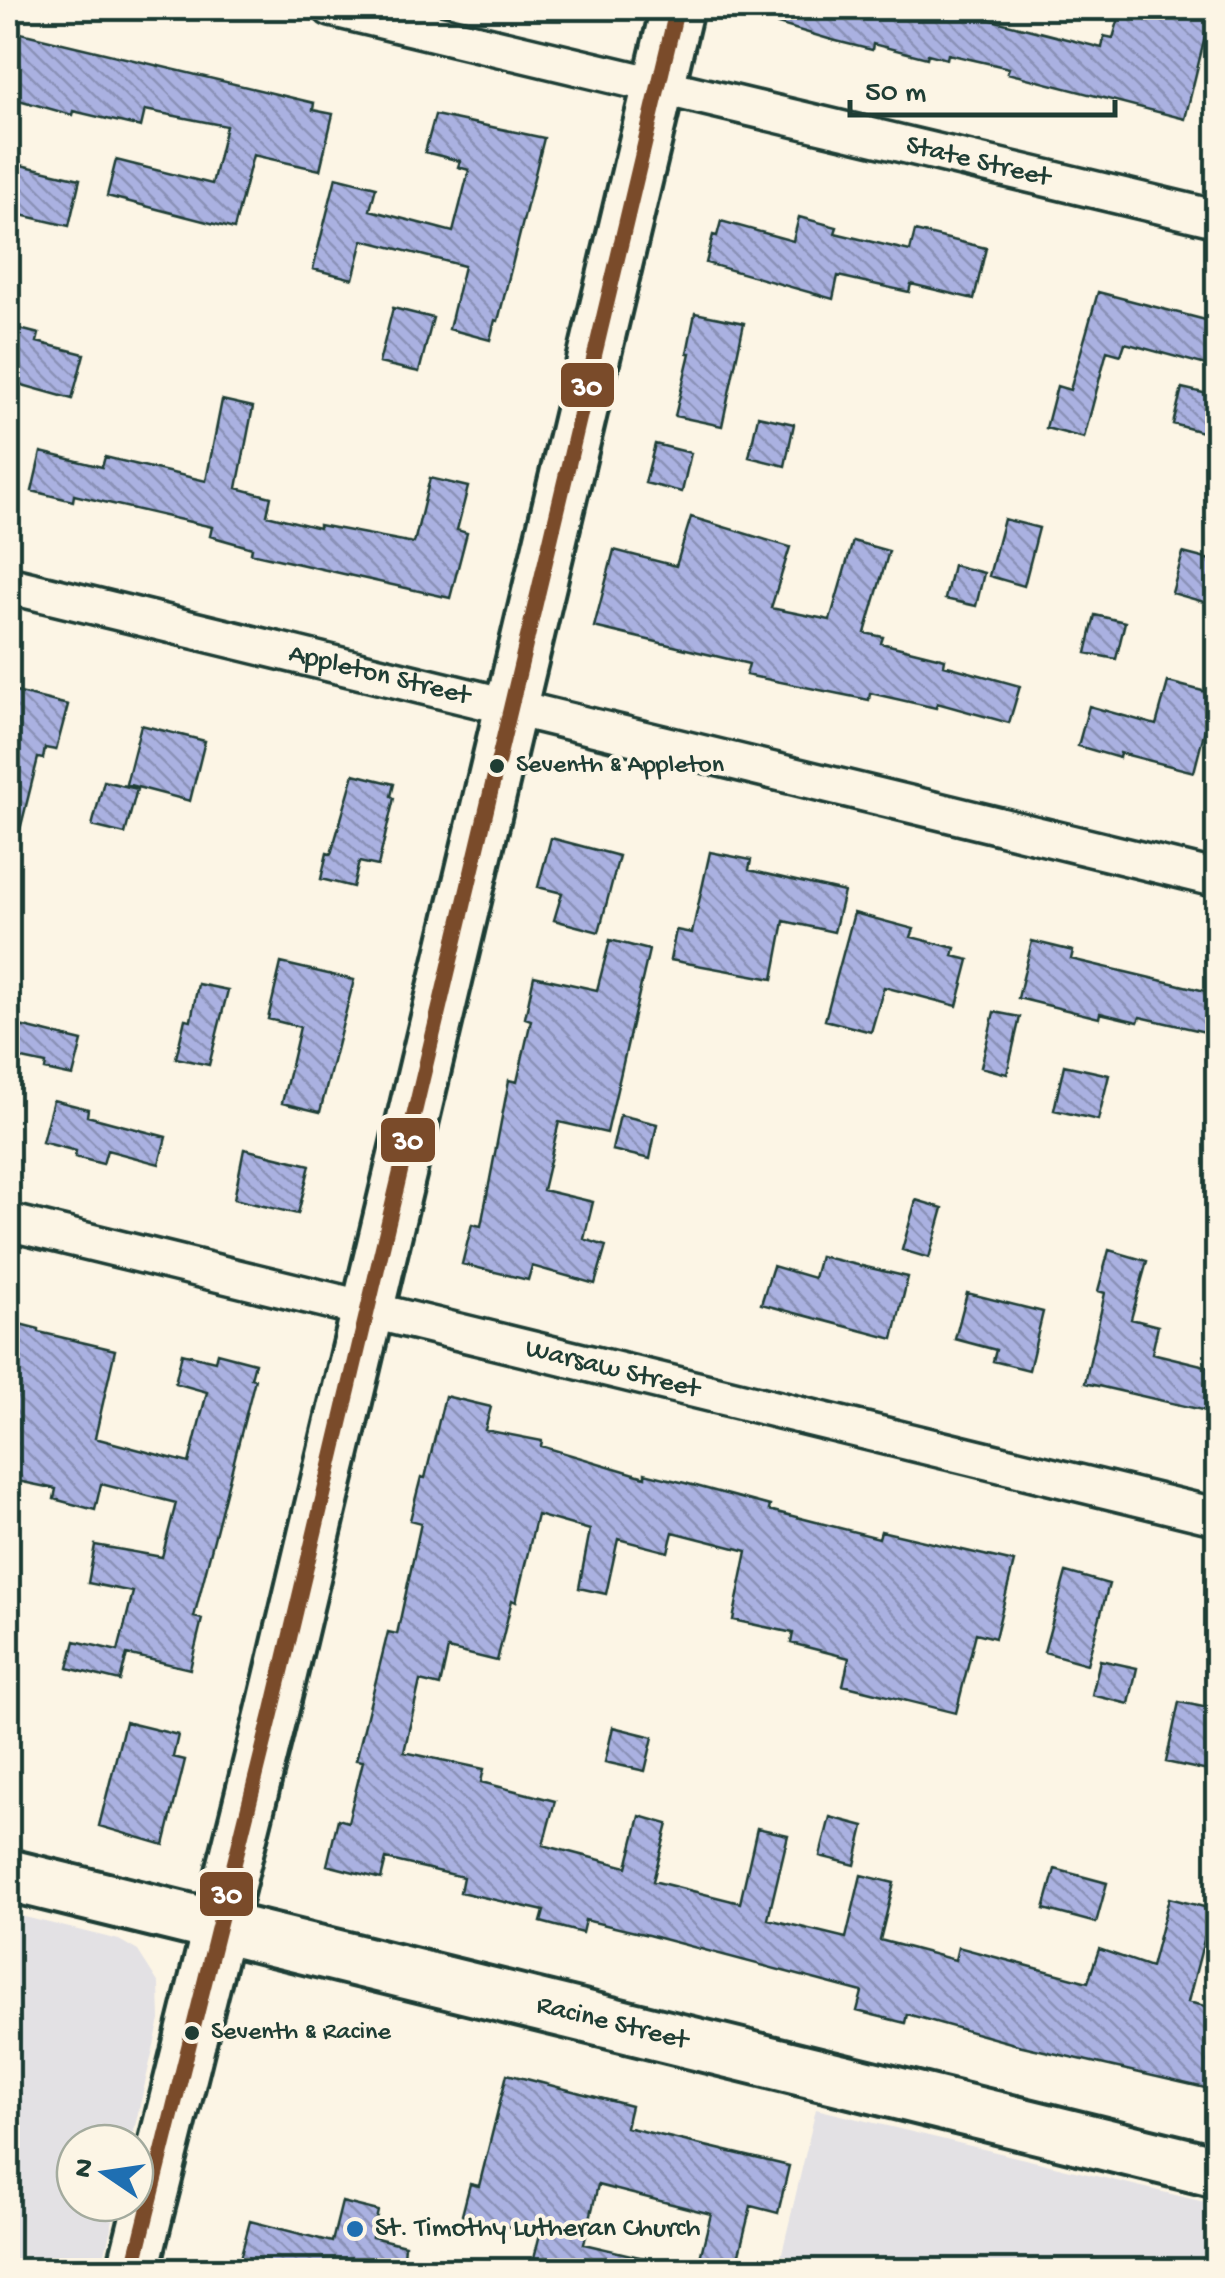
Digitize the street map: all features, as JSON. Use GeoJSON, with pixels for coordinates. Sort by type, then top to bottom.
{"type":"FeatureCollection","features":[{"type":"Feature","properties":{"kind":"street","name":"State Street"},"geometry":{"type":"LineString","coordinates":[[331,8],[1218,219]]}},
{"type":"Feature","properties":{"kind":"street"},"geometry":{"type":"LineString","coordinates":[[133,2270],[220,1926],[677,8]]}},
{"type":"Feature","properties":{"kind":"street","name":"Appleton Street"},"geometry":{"type":"LineString","coordinates":[[8,585],[1218,878]]}},
{"type":"Feature","properties":{"kind":"street","name":"Warsaw Street"},"geometry":{"type":"LineString","coordinates":[[8,1222],[1218,1517]]}},
{"type":"Feature","properties":{"kind":"street","name":"Racine Street"},"geometry":{"type":"LineString","coordinates":[[8,1875],[1218,2172]]}},
{"type":"Feature","properties":{"kind":"shaded area"},"geometry":{"type":"Polygon","coordinates":[[[8,1913],[119,1940],[138,1951],[159,1984],[160,2020],[136,2123],[55,2123],[55,2223],[112,2223],[101,2270],[8,2270],[8,1913]]]}},
{"type":"Feature","properties":{"kind":"shaded area"},"geometry":{"type":"Polygon","coordinates":[[[816,2109],[1217,2205],[1217,2270],[778,2270],[816,2109]]]}},
{"type":"Feature","properties":{"kind":"building"},"geometry":{"type":"Polygon","coordinates":[[[756,8],[961,8],[960,12],[1102,48],[1104,36],[1113,38],[1122,8],[1212,8],[1185,119],[948,54],[947,59],[928,54],[927,58],[873,44],[872,50],[832,40],[754,17],[756,8]]]}},
{"type":"Feature","properties":{"kind":"building"},"geometry":{"type":"Polygon","coordinates":[[[8,30],[314,103],[313,110],[333,114],[320,170],[253,155],[234,229],[107,196],[116,160],[212,184],[226,126],[145,110],[141,127],[73,111],[72,115],[8,97],[8,30]]]}},
{"type":"Feature","properties":{"kind":"building"},"geometry":{"type":"Polygon","coordinates":[[[435,115],[544,138],[490,340],[449,329],[464,266],[363,240],[353,279],[313,269],[336,177],[376,187],[370,210],[453,232],[469,170],[458,167],[460,161],[425,152],[435,115]]]}},
{"type":"Feature","properties":{"kind":"building"},"geometry":{"type":"Polygon","coordinates":[[[8,162],[80,179],[69,226],[8,212],[8,162]]]}},
{"type":"Feature","properties":{"kind":"building"},"geometry":{"type":"Polygon","coordinates":[[[799,217],[837,227],[835,233],[910,251],[915,231],[986,248],[974,299],[911,284],[909,292],[838,276],[833,299],[706,263],[721,221],[793,241],[799,217]]]}},
{"type":"Feature","properties":{"kind":"building"},"geometry":{"type":"Polygon","coordinates":[[[1098,292],[1217,323],[1206,365],[1125,343],[1121,355],[1107,351],[1084,438],[1046,428],[1057,386],[1070,390],[1098,292]]]}},
{"type":"Feature","properties":{"kind":"building"},"geometry":{"type":"Polygon","coordinates":[[[393,308],[433,318],[419,372],[379,363],[393,308]]]}},
{"type":"Feature","properties":{"kind":"building"},"geometry":{"type":"Polygon","coordinates":[[[695,313],[744,323],[722,426],[675,416],[695,313]]]}},
{"type":"Feature","properties":{"kind":"building"},"geometry":{"type":"Polygon","coordinates":[[[8,326],[39,334],[37,342],[84,354],[72,399],[8,381],[8,326]]]}},
{"type":"Feature","properties":{"kind":"building"},"geometry":{"type":"Polygon","coordinates":[[[1182,388],[1216,396],[1206,433],[1173,424],[1182,388]]]}},
{"type":"Feature","properties":{"kind":"building"},"geometry":{"type":"Polygon","coordinates":[[[222,400],[253,407],[237,488],[271,497],[267,515],[319,528],[414,543],[430,478],[468,487],[457,530],[467,533],[450,598],[251,553],[252,548],[210,536],[212,527],[74,495],[73,501],[32,491],[41,452],[102,467],[105,457],[206,481],[222,400]]]}},
{"type":"Feature","properties":{"kind":"building"},"geometry":{"type":"Polygon","coordinates":[[[758,416],[794,424],[785,466],[749,457],[758,416]]]}},
{"type":"Feature","properties":{"kind":"building"},"geometry":{"type":"Polygon","coordinates":[[[655,444],[691,453],[682,492],[645,483],[655,444]]]}},
{"type":"Feature","properties":{"kind":"building"},"geometry":{"type":"Polygon","coordinates":[[[691,517],[790,547],[771,608],[830,620],[853,541],[889,551],[865,633],[883,637],[881,643],[945,659],[944,665],[1020,686],[1009,723],[937,703],[936,708],[870,693],[869,700],[746,675],[749,664],[594,627],[614,550],[676,566],[691,517]]]}},
{"type":"Feature","properties":{"kind":"building"},"geometry":{"type":"Polygon","coordinates":[[[1004,519],[1039,528],[1024,586],[989,576],[1004,519]]]}},
{"type":"Feature","properties":{"kind":"building"},"geometry":{"type":"Polygon","coordinates":[[[1183,553],[1218,562],[1218,606],[1172,593],[1183,553]]]}},
{"type":"Feature","properties":{"kind":"building"},"geometry":{"type":"Polygon","coordinates":[[[953,565],[984,573],[976,606],[945,599],[953,565]]]}},
{"type":"Feature","properties":{"kind":"building"},"geometry":{"type":"Polygon","coordinates":[[[1095,615],[1125,622],[1116,659],[1086,653],[1095,615]]]}},
{"type":"Feature","properties":{"kind":"building"},"geometry":{"type":"Polygon","coordinates":[[[1168,682],[1214,694],[1194,772],[1078,746],[1089,706],[1156,725],[1168,682]]]}},
{"type":"Feature","properties":{"kind":"building"},"geometry":{"type":"Polygon","coordinates":[[[8,690],[68,705],[56,750],[45,748],[43,759],[38,758],[18,838],[8,836],[8,690]]]}},
{"type":"Feature","properties":{"kind":"building"},"geometry":{"type":"Polygon","coordinates":[[[141,725],[205,741],[190,801],[126,784],[141,725]]]}},
{"type":"Feature","properties":{"kind":"building"},"geometry":{"type":"Polygon","coordinates":[[[354,774],[394,784],[394,798],[378,866],[359,862],[353,887],[321,879],[354,774]]]}},
{"type":"Feature","properties":{"kind":"building"},"geometry":{"type":"Polygon","coordinates":[[[104,781],[137,789],[125,834],[92,826],[104,781]]]}},
{"type":"Feature","properties":{"kind":"building"},"geometry":{"type":"Polygon","coordinates":[[[551,838],[619,856],[599,932],[554,920],[562,893],[538,887],[551,838]]]}},
{"type":"Feature","properties":{"kind":"building"},"geometry":{"type":"Polygon","coordinates":[[[710,852],[751,860],[749,870],[844,892],[834,932],[784,921],[773,979],[670,960],[676,930],[692,933],[710,852]]]}},
{"type":"Feature","properties":{"kind":"building"},"geometry":{"type":"Polygon","coordinates":[[[854,913],[914,929],[911,937],[955,948],[953,956],[969,960],[957,1006],[884,987],[871,1032],[825,1020],[854,913]]]}},
{"type":"Feature","properties":{"kind":"building"},"geometry":{"type":"Polygon","coordinates":[[[610,940],[649,950],[607,1133],[559,1122],[543,1190],[593,1202],[584,1239],[606,1246],[595,1284],[532,1266],[528,1280],[462,1264],[472,1224],[481,1226],[509,1080],[517,1082],[531,1020],[525,1018],[534,976],[597,990],[610,940]]]}},
{"type":"Feature","properties":{"kind":"building"},"geometry":{"type":"Polygon","coordinates":[[[1032,941],[1073,951],[1071,959],[1218,994],[1214,1034],[1140,1017],[1138,1022],[1100,1013],[1099,1018],[1018,998],[1032,941]]]}},
{"type":"Feature","properties":{"kind":"building"},"geometry":{"type":"Polygon","coordinates":[[[281,963],[354,980],[320,1112],[282,1103],[300,1027],[268,1019],[281,963]]]}},
{"type":"Feature","properties":{"kind":"building"},"geometry":{"type":"Polygon","coordinates":[[[198,984],[228,990],[209,1065],[176,1058],[185,1019],[191,1020],[198,984]]]}},
{"type":"Feature","properties":{"kind":"building"},"geometry":{"type":"Polygon","coordinates":[[[994,1012],[1020,1017],[1007,1074],[981,1067],[994,1012]]]}},
{"type":"Feature","properties":{"kind":"building"},"geometry":{"type":"Polygon","coordinates":[[[20,1026],[82,1041],[73,1076],[45,1070],[46,1064],[13,1057],[20,1026]]]}},
{"type":"Feature","properties":{"kind":"building"},"geometry":{"type":"Polygon","coordinates":[[[1064,1065],[1109,1075],[1098,1120],[1054,1110],[1064,1065]]]}},
{"type":"Feature","properties":{"kind":"building"},"geometry":{"type":"Polygon","coordinates":[[[53,1100],[88,1109],[87,1116],[166,1137],[159,1164],[107,1150],[103,1164],[75,1157],[76,1151],[42,1142],[53,1100]]]}},
{"type":"Feature","properties":{"kind":"building"},"geometry":{"type":"Polygon","coordinates":[[[620,1115],[657,1124],[650,1159],[612,1150],[620,1115]]]}},
{"type":"Feature","properties":{"kind":"building"},"geometry":{"type":"Polygon","coordinates":[[[244,1149],[310,1165],[298,1214],[234,1199],[244,1149]]]}},
{"type":"Feature","properties":{"kind":"building"},"geometry":{"type":"Polygon","coordinates":[[[916,1200],[943,1208],[929,1258],[902,1250],[916,1200]]]}},
{"type":"Feature","properties":{"kind":"building"},"geometry":{"type":"Polygon","coordinates":[[[1109,1250],[1147,1261],[1131,1319],[1158,1326],[1152,1353],[1218,1369],[1211,1412],[1085,1383],[1105,1293],[1098,1291],[1109,1250]]]}},
{"type":"Feature","properties":{"kind":"building"},"geometry":{"type":"Polygon","coordinates":[[[820,1256],[908,1277],[893,1339],[761,1304],[773,1266],[814,1278],[820,1256]]]}},
{"type":"Feature","properties":{"kind":"building"},"geometry":{"type":"Polygon","coordinates":[[[967,1293],[1043,1312],[1029,1370],[993,1361],[996,1350],[955,1339],[967,1293]]]}},
{"type":"Feature","properties":{"kind":"building"},"geometry":{"type":"Polygon","coordinates":[[[8,1321],[115,1350],[95,1438],[189,1463],[207,1392],[175,1383],[182,1353],[215,1361],[217,1353],[255,1363],[251,1378],[255,1379],[194,1617],[202,1619],[190,1669],[127,1654],[120,1681],[68,1668],[75,1641],[118,1651],[133,1592],[88,1583],[95,1545],[162,1557],[176,1503],[101,1484],[95,1510],[54,1499],[56,1489],[8,1479],[8,1321]]]}},
{"type":"Feature","properties":{"kind":"building"},"geometry":{"type":"Polygon","coordinates":[[[445,1396],[491,1407],[485,1430],[542,1441],[541,1446],[645,1477],[645,1473],[685,1483],[770,1506],[769,1510],[879,1538],[881,1531],[1014,1562],[995,1638],[976,1633],[956,1713],[843,1685],[849,1658],[791,1643],[793,1633],[733,1620],[747,1551],[673,1532],[668,1552],[618,1539],[606,1594],[579,1588],[590,1530],[537,1515],[497,1661],[448,1649],[440,1686],[420,1681],[404,1752],[484,1769],[481,1782],[555,1801],[543,1845],[627,1867],[640,1816],[668,1824],[653,1881],[740,1903],[757,1828],[788,1835],[768,1919],[846,1938],[861,1875],[894,1883],[880,1940],[955,1960],[958,1947],[1088,1982],[1099,1949],[1151,1967],[1169,1898],[1212,1909],[1188,2002],[1218,2009],[1218,2091],[1018,2045],[907,2014],[905,2023],[857,2011],[862,1992],[648,1935],[585,1920],[582,1933],[541,1922],[544,1911],[460,1892],[463,1877],[386,1859],[381,1879],[327,1865],[338,1819],[348,1822],[363,1761],[356,1760],[388,1632],[397,1634],[421,1523],[410,1520],[421,1477],[425,1478],[445,1396]]]}},
{"type":"Feature","properties":{"kind":"building"},"geometry":{"type":"Polygon","coordinates":[[[1066,1572],[1109,1584],[1087,1664],[1044,1652],[1066,1572]]]}},
{"type":"Feature","properties":{"kind":"building"},"geometry":{"type":"Polygon","coordinates":[[[1100,1660],[1137,1668],[1129,1704],[1092,1695],[1100,1660]]]}},
{"type":"Feature","properties":{"kind":"building"},"geometry":{"type":"Polygon","coordinates":[[[1179,1702],[1218,1710],[1208,1771],[1166,1762],[1179,1702]]]}},
{"type":"Feature","properties":{"kind":"building"},"geometry":{"type":"Polygon","coordinates":[[[125,1722],[178,1735],[173,1757],[185,1760],[164,1845],[99,1826],[125,1722]]]}},
{"type":"Feature","properties":{"kind":"building"},"geometry":{"type":"Polygon","coordinates":[[[613,1727],[653,1737],[645,1771],[605,1762],[613,1727]]]}},
{"type":"Feature","properties":{"kind":"building"},"geometry":{"type":"Polygon","coordinates":[[[830,1817],[864,1826],[855,1865],[820,1856],[830,1817]]]}},
{"type":"Feature","properties":{"kind":"building"},"geometry":{"type":"Polygon","coordinates":[[[1055,1869],[1107,1883],[1096,1923],[1044,1909],[1055,1869]]]}},
{"type":"Feature","properties":{"kind":"building"},"geometry":{"type":"Polygon","coordinates":[[[507,2074],[631,2106],[626,2127],[789,2166],[778,2213],[751,2206],[735,2270],[697,2270],[711,2214],[598,2185],[584,2244],[648,2259],[647,2270],[531,2270],[540,2234],[462,2215],[470,2184],[479,2186],[507,2074]]]}},
{"type":"Feature","properties":{"kind":"building","name":"St. Timothy Lutheran Church"},"geometry":{"type":"Polygon","coordinates":[[[342,2202],[378,2211],[372,2237],[405,2245],[403,2270],[237,2270],[250,2221],[332,2242],[342,2202]]]}},
{"type":"Feature","properties":{"kind":"transit line","name":"30"},"geometry":{"type":"LineString","coordinates":[[133,2270],[272,1712],[677,8]]}},
{"type":"Feature","properties":{"kind":"place","name":"Seventh & Appleton"},"geometry":{"type":"Point","coordinates":[497,766]}},
{"type":"Feature","properties":{"kind":"place","name":"Seventh & Racine"},"geometry":{"type":"Point","coordinates":[192,2033]}},
{"type":"Feature","properties":{"kind":"place","name":"St. Timothy Lutheran Church"},"geometry":{"type":"Point","coordinates":[355,2229]}}]}
